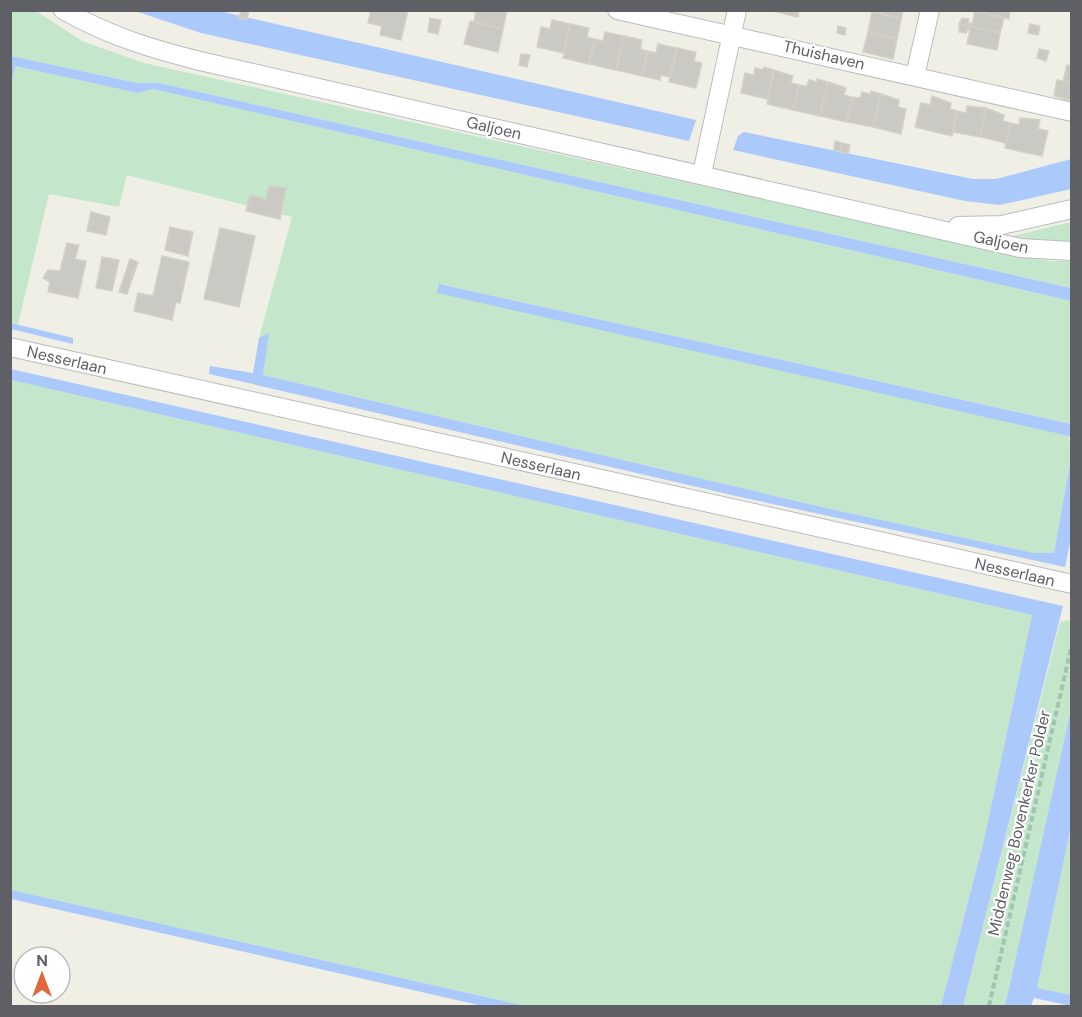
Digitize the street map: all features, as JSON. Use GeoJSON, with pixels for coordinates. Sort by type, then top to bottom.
{"type":"FeatureCollection","features":[{"type":"Feature","properties":{"kind":"street","name":"Galjoen"},"geometry":{"type":"LineString","coordinates":[[63,10],[104,33],[147,48],[1020,248],[1071,251]]}},
{"type":"Feature","properties":{"kind":"street","name":"Thuishaven"},"geometry":{"type":"LineString","coordinates":[[617,10],[1071,112]]}},
{"type":"Feature","properties":{"kind":"street"},"geometry":{"type":"LineString","coordinates":[[702,174],[737,10]]}},
{"type":"Feature","properties":{"kind":"street"},"geometry":{"type":"LineString","coordinates":[[915,76],[930,10]]}},
{"type":"Feature","properties":{"kind":"street","name":"Galjoen"},"geometry":{"type":"LineString","coordinates":[[932,226],[1002,225],[1071,209]]}},
{"type":"Feature","properties":{"kind":"street","name":"Nesserlaan"},"geometry":{"type":"LineString","coordinates":[[10,347],[1071,584]]}},
{"type":"Feature","properties":{"kind":"path","name":"Middenweg Bovenkerker Polder"},"geometry":{"type":"LineString","coordinates":[[989,1006],[1071,644]]}},
{"type":"Feature","properties":{"kind":"green space"},"geometry":{"type":"Polygon","coordinates":[[[11,11],[36,11],[82,41],[144,63],[1023,257],[1071,261],[1071,288],[159,83],[137,83],[11,56],[11,11]]]}},
{"type":"Feature","properties":{"kind":"green space"},"geometry":{"type":"Polygon","coordinates":[[[15,66],[138,93],[153,89],[1071,301],[1071,424],[439,284],[1069,436],[1071,458],[1054,554],[1034,553],[826,508],[263,375],[268,334],[259,338],[292,217],[127,175],[119,207],[49,194],[18,324],[11,322],[10,86],[15,66]]]}},
{"type":"Feature","properties":{"kind":"green space"},"geometry":{"type":"Polygon","coordinates":[[[1071,222],[1071,244],[1005,238],[1071,222]]]}},
{"type":"Feature","properties":{"kind":"green space"},"geometry":{"type":"Polygon","coordinates":[[[11,380],[1032,615],[984,840],[941,1006],[526,1006],[11,890],[11,380]]]}},
{"type":"Feature","properties":{"kind":"green space"},"geometry":{"type":"Polygon","coordinates":[[[1071,621],[1071,709],[1005,1006],[963,1006],[1060,622],[1071,621]]]}},
{"type":"Feature","properties":{"kind":"green space"},"geometry":{"type":"Polygon","coordinates":[[[1071,827],[1071,995],[1037,988],[1071,827]]]}},
{"type":"Feature","properties":{"kind":"water"},"geometry":{"type":"Polygon","coordinates":[[[135,11],[219,11],[696,120],[689,141],[201,33],[135,11]]]}},
{"type":"Feature","properties":{"kind":"water"},"geometry":{"type":"Polygon","coordinates":[[[11,56],[137,83],[159,83],[1071,288],[1071,301],[153,89],[138,93],[15,66],[11,86],[11,56]]]}},
{"type":"Feature","properties":{"kind":"water"},"geometry":{"type":"Polygon","coordinates":[[[744,132],[973,179],[996,179],[1071,159],[1071,189],[1000,205],[965,201],[733,150],[738,136],[744,132]]]}},
{"type":"Feature","properties":{"kind":"water"},"geometry":{"type":"Polygon","coordinates":[[[439,284],[1071,424],[1071,439],[1069,436],[437,293],[439,284]]]}},
{"type":"Feature","properties":{"kind":"water"},"geometry":{"type":"Polygon","coordinates":[[[11,323],[73,338],[73,344],[11,329],[11,323]]]}},
{"type":"Feature","properties":{"kind":"water"},"geometry":{"type":"Polygon","coordinates":[[[269,333],[263,375],[826,508],[1034,553],[1054,553],[1071,458],[1071,538],[1065,567],[745,498],[209,374],[210,366],[253,373],[259,338],[269,333]]]}},
{"type":"Feature","properties":{"kind":"water"},"geometry":{"type":"Polygon","coordinates":[[[11,369],[1063,606],[963,1006],[941,1006],[984,840],[1032,615],[11,380],[11,369]]]}},
{"type":"Feature","properties":{"kind":"water"},"geometry":{"type":"Polygon","coordinates":[[[1071,709],[1071,827],[1037,988],[1071,995],[1071,1006],[1034,998],[1031,1006],[1005,1006],[1071,709]]]}},
{"type":"Feature","properties":{"kind":"water"},"geometry":{"type":"Polygon","coordinates":[[[11,890],[526,1006],[483,1006],[11,899],[11,890]]]}},
{"type":"Feature","properties":{"kind":"building"},"geometry":{"type":"Polygon","coordinates":[[[241,10],[249,10],[247,19],[239,18],[241,10]]]}},
{"type":"Feature","properties":{"kind":"building"},"geometry":{"type":"Polygon","coordinates":[[[371,10],[408,10],[401,40],[380,35],[382,26],[368,23],[371,10]]]}},
{"type":"Feature","properties":{"kind":"building"},"geometry":{"type":"Polygon","coordinates":[[[476,10],[507,10],[503,29],[474,22],[476,10]]]}},
{"type":"Feature","properties":{"kind":"building"},"geometry":{"type":"Polygon","coordinates":[[[768,10],[799,10],[798,17],[768,10]]]}},
{"type":"Feature","properties":{"kind":"building"},"geometry":{"type":"Polygon","coordinates":[[[872,10],[903,10],[901,19],[872,10]]]}},
{"type":"Feature","properties":{"kind":"building"},"geometry":{"type":"Polygon","coordinates":[[[975,10],[1010,10],[1009,19],[975,10]]]}},
{"type":"Feature","properties":{"kind":"building"},"geometry":{"type":"Polygon","coordinates":[[[975,11],[1004,18],[1000,33],[959,24],[962,18],[969,19],[968,23],[972,24],[975,11]]]}},
{"type":"Feature","properties":{"kind":"building"},"geometry":{"type":"Polygon","coordinates":[[[872,12],[901,19],[897,39],[868,32],[872,12]]]}},
{"type":"Feature","properties":{"kind":"building"},"geometry":{"type":"Polygon","coordinates":[[[430,18],[441,20],[438,34],[428,32],[430,18]]]}},
{"type":"Feature","properties":{"kind":"building"},"geometry":{"type":"Polygon","coordinates":[[[552,20],[570,24],[564,53],[537,47],[541,27],[550,29],[552,20]]]}},
{"type":"Feature","properties":{"kind":"building"},"geometry":{"type":"Polygon","coordinates":[[[470,21],[503,29],[498,52],[464,44],[470,21]]]}},
{"type":"Feature","properties":{"kind":"building"},"geometry":{"type":"Polygon","coordinates":[[[570,24],[589,28],[587,37],[595,39],[589,64],[563,58],[570,24]]]}},
{"type":"Feature","properties":{"kind":"building"},"geometry":{"type":"Polygon","coordinates":[[[959,24],[1000,33],[997,50],[967,44],[970,30],[966,33],[959,32],[959,24]]]}},
{"type":"Feature","properties":{"kind":"building"},"geometry":{"type":"Polygon","coordinates":[[[1030,24],[1040,26],[1038,35],[1028,33],[1030,24]]]}},
{"type":"Feature","properties":{"kind":"building"},"geometry":{"type":"Polygon","coordinates":[[[838,26],[846,28],[845,35],[837,33],[838,26]]]}},
{"type":"Feature","properties":{"kind":"building"},"geometry":{"type":"Polygon","coordinates":[[[605,32],[624,36],[616,70],[589,64],[595,39],[603,41],[605,32]]]}},
{"type":"Feature","properties":{"kind":"building"},"geometry":{"type":"Polygon","coordinates":[[[868,32],[897,39],[893,59],[863,52],[868,32]]]}},
{"type":"Feature","properties":{"kind":"building"},"geometry":{"type":"Polygon","coordinates":[[[624,36],[642,40],[640,49],[648,51],[642,76],[616,70],[624,36]]]}},
{"type":"Feature","properties":{"kind":"building"},"geometry":{"type":"Polygon","coordinates":[[[658,44],[677,48],[670,77],[661,75],[660,80],[642,76],[648,51],[656,53],[658,44]]]}},
{"type":"Feature","properties":{"kind":"building"},"geometry":{"type":"Polygon","coordinates":[[[677,48],[696,52],[694,61],[702,63],[696,88],[669,82],[677,48]]]}},
{"type":"Feature","properties":{"kind":"building"},"geometry":{"type":"Polygon","coordinates":[[[1039,49],[1049,51],[1046,61],[1037,58],[1039,49]]]}},
{"type":"Feature","properties":{"kind":"building"},"geometry":{"type":"Polygon","coordinates":[[[521,54],[530,55],[527,67],[519,65],[521,54]]]}},
{"type":"Feature","properties":{"kind":"building"},"geometry":{"type":"Polygon","coordinates":[[[1067,65],[1072,66],[1072,83],[1063,81],[1067,65]]]}},
{"type":"Feature","properties":{"kind":"building"},"geometry":{"type":"Polygon","coordinates":[[[764,67],[774,70],[768,99],[741,93],[745,73],[754,75],[755,68],[763,70],[764,67]]]}},
{"type":"Feature","properties":{"kind":"building"},"geometry":{"type":"Polygon","coordinates":[[[774,70],[793,76],[791,83],[799,85],[793,110],[767,104],[774,70]]]}},
{"type":"Feature","properties":{"kind":"building"},"geometry":{"type":"Polygon","coordinates":[[[817,79],[828,82],[820,116],[793,110],[799,85],[807,86],[809,80],[817,82],[817,79]]]}},
{"type":"Feature","properties":{"kind":"building"},"geometry":{"type":"Polygon","coordinates":[[[1057,80],[1072,83],[1072,101],[1054,96],[1057,80]]]}},
{"type":"Feature","properties":{"kind":"building"},"geometry":{"type":"Polygon","coordinates":[[[828,82],[846,88],[844,95],[852,97],[847,122],[820,116],[828,82]]]}},
{"type":"Feature","properties":{"kind":"building"},"geometry":{"type":"Polygon","coordinates":[[[871,91],[881,94],[873,127],[847,122],[852,97],[860,98],[862,92],[870,94],[871,91]]]}},
{"type":"Feature","properties":{"kind":"building"},"geometry":{"type":"Polygon","coordinates":[[[881,94],[899,100],[898,107],[906,109],[901,134],[873,127],[881,94]]]}},
{"type":"Feature","properties":{"kind":"building"},"geometry":{"type":"Polygon","coordinates":[[[932,96],[951,103],[950,109],[957,111],[952,136],[915,127],[921,103],[930,105],[932,96]]]}},
{"type":"Feature","properties":{"kind":"building"},"geometry":{"type":"Polygon","coordinates":[[[967,106],[986,108],[980,137],[953,132],[957,111],[966,113],[967,106]]]}},
{"type":"Feature","properties":{"kind":"building"},"geometry":{"type":"Polygon","coordinates":[[[986,108],[1004,115],[1003,121],[1011,123],[1006,143],[980,137],[986,108]]]}},
{"type":"Feature","properties":{"kind":"building"},"geometry":{"type":"Polygon","coordinates":[[[1020,118],[1040,120],[1038,129],[1048,131],[1042,156],[1005,148],[1011,123],[1019,125],[1020,118]]]}},
{"type":"Feature","properties":{"kind":"building"},"geometry":{"type":"Polygon","coordinates":[[[835,141],[842,143],[840,152],[834,150],[835,141]]]}},
{"type":"Feature","properties":{"kind":"building"},"geometry":{"type":"Polygon","coordinates":[[[842,143],[850,145],[848,153],[840,152],[842,143]]]}},
{"type":"Feature","properties":{"kind":"building"},"geometry":{"type":"Polygon","coordinates":[[[269,186],[286,188],[280,219],[246,211],[250,195],[266,199],[269,186]]]}},
{"type":"Feature","properties":{"kind":"building"},"geometry":{"type":"Polygon","coordinates":[[[91,212],[110,217],[106,235],[87,231],[91,212]]]}},
{"type":"Feature","properties":{"kind":"building"},"geometry":{"type":"Polygon","coordinates":[[[170,227],[193,232],[188,256],[165,250],[170,227]]]}},
{"type":"Feature","properties":{"kind":"building"},"geometry":{"type":"Polygon","coordinates":[[[220,228],[255,236],[239,307],[204,299],[220,228]]]}},
{"type":"Feature","properties":{"kind":"building"},"geometry":{"type":"Polygon","coordinates":[[[67,243],[79,245],[75,259],[86,261],[78,298],[48,292],[50,282],[43,278],[48,270],[60,271],[67,243]]]}},
{"type":"Feature","properties":{"kind":"building"},"geometry":{"type":"Polygon","coordinates":[[[162,256],[189,262],[180,303],[176,302],[172,320],[134,311],[138,293],[153,296],[162,256]]]}},
{"type":"Feature","properties":{"kind":"building"},"geometry":{"type":"Polygon","coordinates":[[[102,257],[119,260],[112,291],[96,288],[102,257]]]}},
{"type":"Feature","properties":{"kind":"building"},"geometry":{"type":"Polygon","coordinates":[[[130,259],[138,262],[127,294],[119,292],[130,259]]]}}]}
